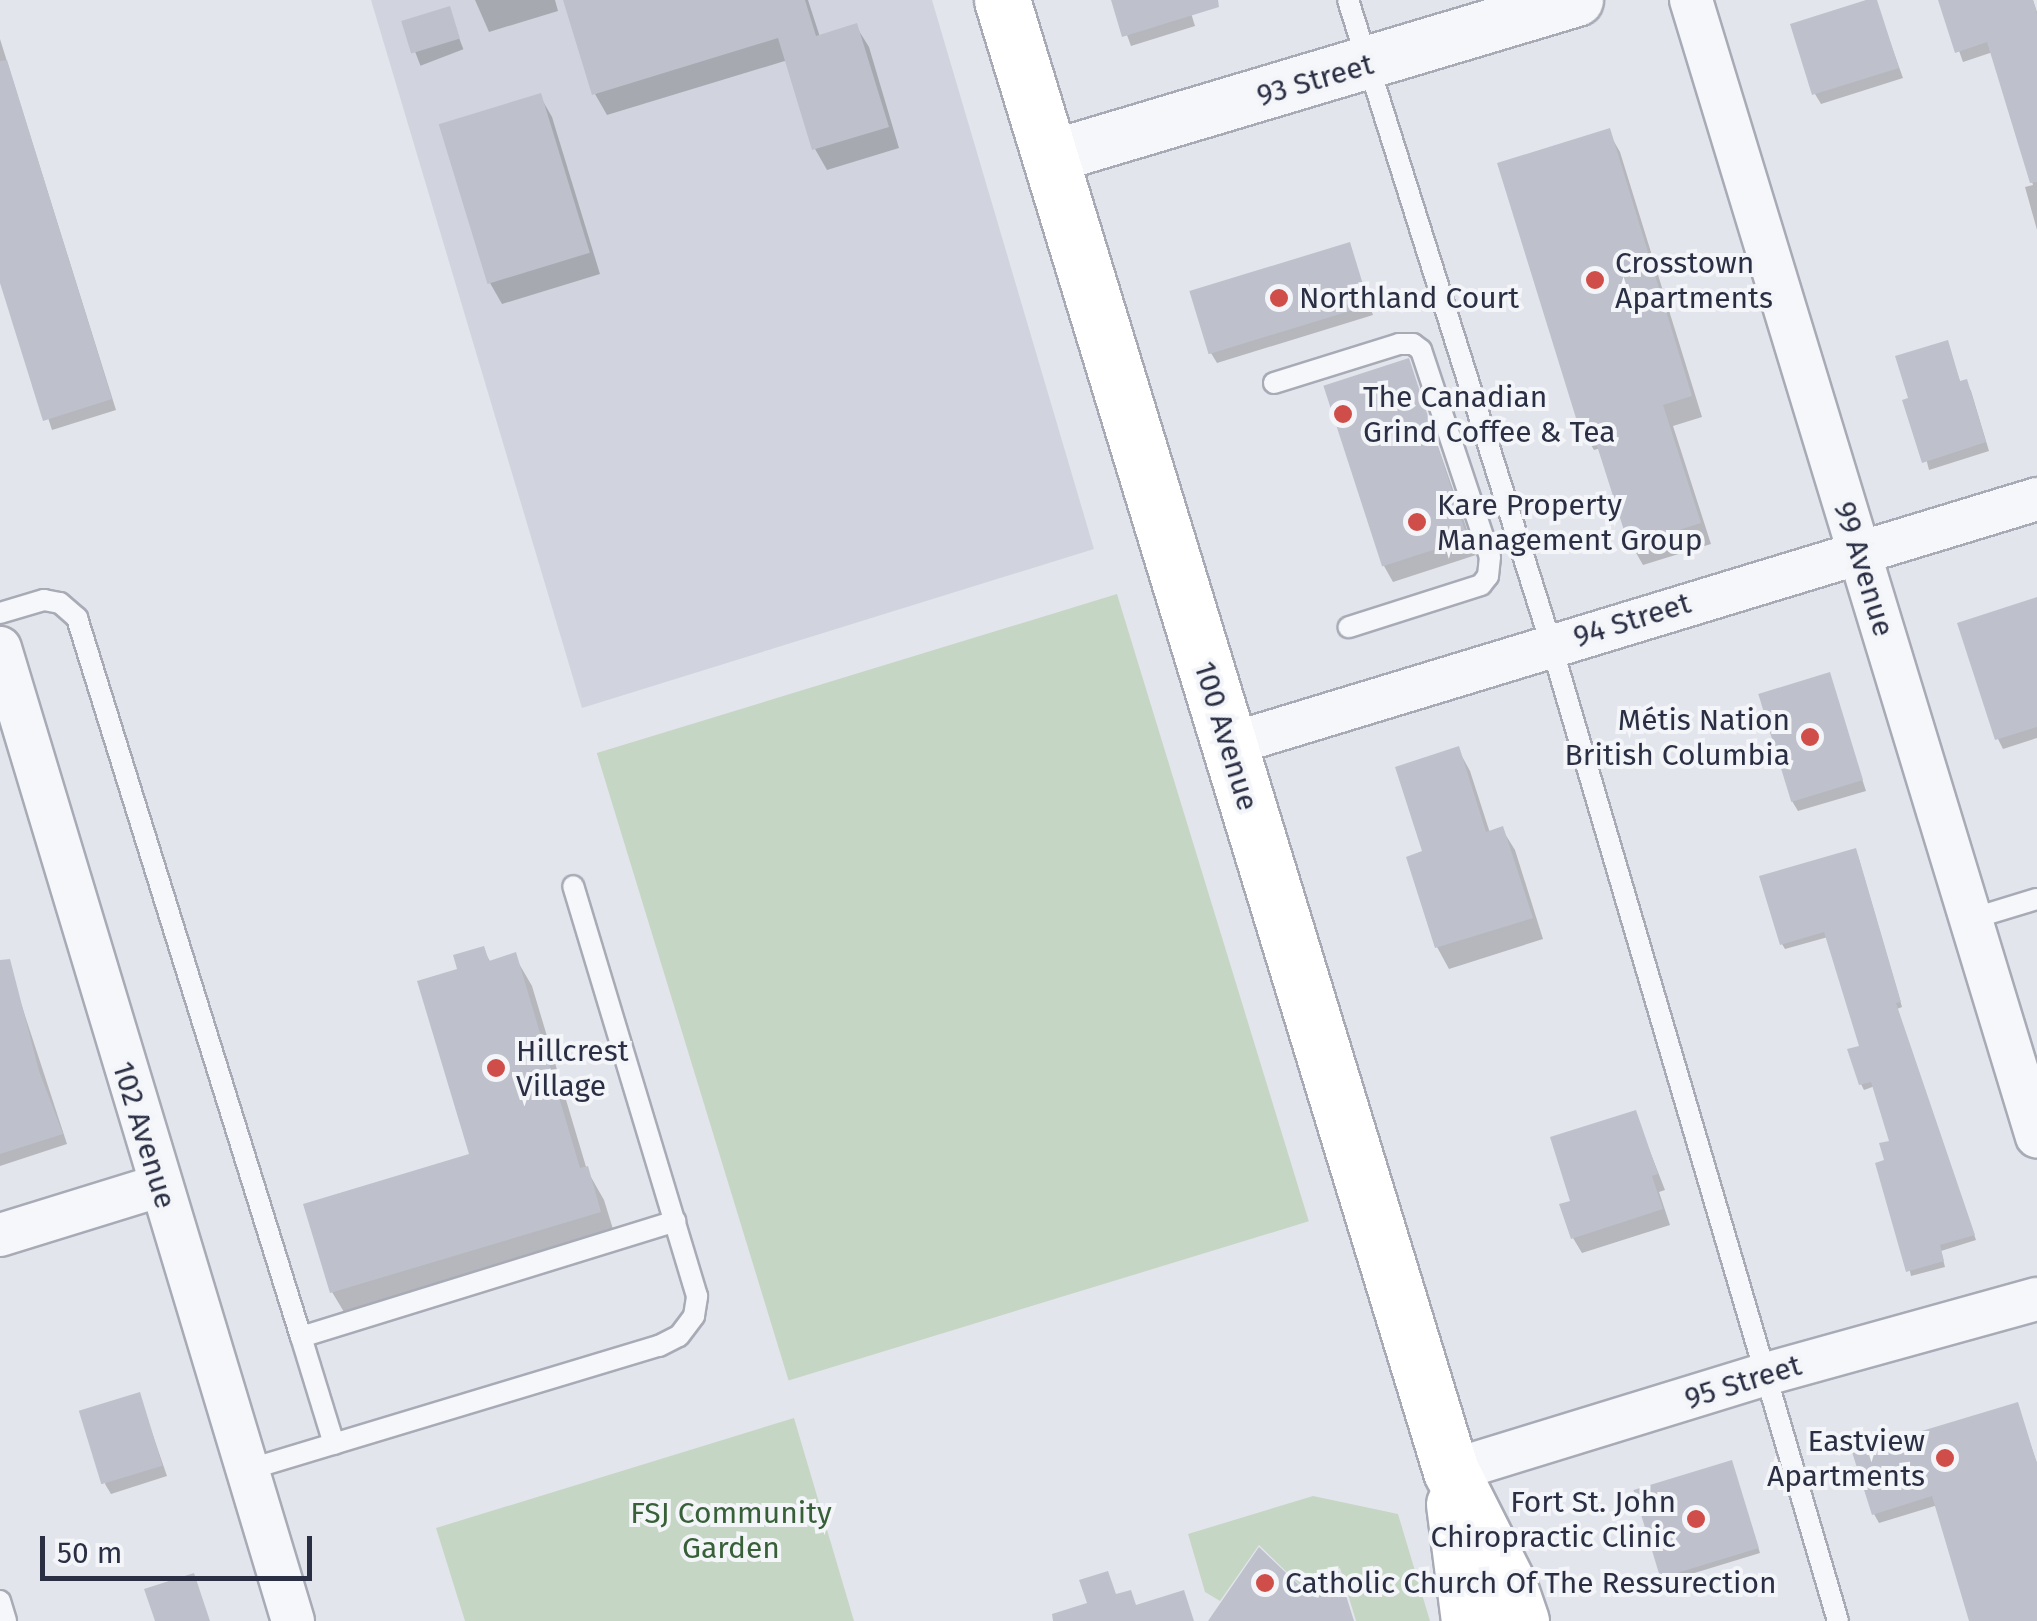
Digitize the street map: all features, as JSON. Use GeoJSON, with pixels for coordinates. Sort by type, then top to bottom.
{"type":"FeatureCollection","features":[{"type":"Feature","properties":{"kind":"main road","name":"100 Avenue"},"geometry":{"type":"LineString","coordinates":[[1002,0],[1451,1471],[1509,1586],[1521,1621]]}},
{"type":"Feature","properties":{"kind":"main road","name":"100 Avenue"},"geometry":{"type":"LineString","coordinates":[[1451,1471],[1468,1621]]}},
{"type":"Feature","properties":{"kind":"street","name":"93 Street"},"geometry":{"type":"LineString","coordinates":[[1052,157],[1577,0]]}},
{"type":"Feature","properties":{"kind":"street","name":"99 Avenue"},"geometry":{"type":"LineString","coordinates":[[1691,0],[2037,1138]]}},
{"type":"Feature","properties":{"kind":"street","name":"94 Street"},"geometry":{"type":"LineString","coordinates":[[1228,745],[2037,499]]}},
{"type":"Feature","properties":{"kind":"street","name":"102 Avenue"},"geometry":{"type":"LineString","coordinates":[[0,648],[158,1186],[293,1621]]}},
{"type":"Feature","properties":{"kind":"street"},"geometry":{"type":"LineString","coordinates":[[0,1235],[158,1186]]}},
{"type":"Feature","properties":{"kind":"street","name":"95 Street"},"geometry":{"type":"LineString","coordinates":[[1451,1471],[1766,1374],[2037,1299]]}},
{"type":"Feature","properties":{"kind":"lane"},"geometry":{"type":"LineString","coordinates":[[1348,0],[1551,644],[1838,1621]]}},
{"type":"Feature","properties":{"kind":"lane"},"geometry":{"type":"LineString","coordinates":[[1274,384],[1399,344],[1412,344],[1422,350],[1490,557],[1488,576],[1481,585],[1349,627]]}},
{"type":"Feature","properties":{"kind":"lane"},"geometry":{"type":"LineString","coordinates":[[0,613],[44,600],[60,603],[78,618],[334,1444]]}},
{"type":"Feature","properties":{"kind":"lane"},"geometry":{"type":"LineString","coordinates":[[246,1470],[679,1336],[694,1316],[697,1296],[573,886]]}},
{"type":"Feature","properties":{"kind":"lane"},"geometry":{"type":"LineString","coordinates":[[1971,919],[2037,898]]}},
{"type":"Feature","properties":{"kind":"lane"},"geometry":{"type":"LineString","coordinates":[[301,1336],[675,1222]]}},
{"type":"Feature","properties":{"kind":"lane"},"geometry":{"type":"LineString","coordinates":[[0,1601],[6,1621]]}},
{"type":"Feature","properties":{"kind":"shaded area"},"geometry":{"type":"Polygon","coordinates":[[[371,0],[932,0],[1094,549],[582,708],[371,0]]]}},
{"type":"Feature","properties":{"kind":"green space"},"geometry":{"type":"Polygon","coordinates":[[[1117,594],[1309,1221],[789,1380],[597,753],[1117,594]]]}},
{"type":"Feature","properties":{"kind":"green space","name":"FSJ Community Garden"},"geometry":{"type":"Polygon","coordinates":[[[794,1418],[854,1621],[465,1621],[436,1528],[794,1418]]]}},
{"type":"Feature","properties":{"kind":"green space"},"geometry":{"type":"Polygon","coordinates":[[[1313,1496],[1398,1514],[1430,1621],[1356,1621],[1340,1568],[1304,1589],[1259,1545],[1220,1601],[1205,1592],[1188,1534],[1313,1496]]]}},
{"type":"Feature","properties":{"kind":"building"},"geometry":{"type":"Polygon","coordinates":[[[563,0],[805,0],[816,36],[857,23],[889,127],[812,150],[778,38],[592,95],[563,0]]]}},
{"type":"Feature","properties":{"kind":"building"},"geometry":{"type":"Polygon","coordinates":[[[1111,0],[1218,0],[1219,7],[1122,37],[1111,0]]]}},
{"type":"Feature","properties":{"kind":"building"},"geometry":{"type":"Polygon","coordinates":[[[1877,0],[1899,68],[1812,95],[1790,24],[1877,0]]]}},
{"type":"Feature","properties":{"kind":"building"},"geometry":{"type":"Polygon","coordinates":[[[1938,0],[2033,0],[2037,14],[2037,182],[2030,183],[1987,42],[1955,53],[1938,0]]]}},
{"type":"Feature","properties":{"kind":"building"},"geometry":{"type":"Polygon","coordinates":[[[450,6],[460,39],[411,53],[401,21],[450,6]]]}},
{"type":"Feature","properties":{"kind":"building"},"geometry":{"type":"Polygon","coordinates":[[[7,60],[112,399],[43,421],[0,283],[0,61],[7,60]]]}},
{"type":"Feature","properties":{"kind":"building"},"geometry":{"type":"Polygon","coordinates":[[[541,93],[590,253],[488,284],[439,124],[541,93]]]}},
{"type":"Feature","properties":{"kind":"building","name":"Crosstown Apartments"},"geometry":{"type":"Polygon","coordinates":[[[1610,128],[1692,396],[1663,405],[1701,523],[1629,546],[1591,427],[1580,431],[1497,163],[1610,128]]]}},
{"type":"Feature","properties":{"kind":"building","name":"Northland Court"},"geometry":{"type":"Polygon","coordinates":[[[1350,242],[1369,305],[1209,354],[1189,291],[1350,242]]]}},
{"type":"Feature","properties":{"kind":"building"},"geometry":{"type":"Polygon","coordinates":[[[1948,340],[1960,381],[1967,379],[1986,442],[1922,463],[1902,400],[1908,398],[1895,356],[1948,340]]]}},
{"type":"Feature","properties":{"kind":"building"},"geometry":{"type":"Polygon","coordinates":[[[1409,358],[1468,539],[1382,567],[1323,386],[1409,358]]]}},
{"type":"Feature","properties":{"kind":"building"},"geometry":{"type":"Polygon","coordinates":[[[2037,597],[2037,727],[1995,740],[1957,623],[2037,597]]]}},
{"type":"Feature","properties":{"kind":"building","name":"Métis Nation British Columbia"},"geometry":{"type":"Polygon","coordinates":[[[1830,672],[1863,780],[1791,802],[1758,694],[1830,672]]]}},
{"type":"Feature","properties":{"kind":"building"},"geometry":{"type":"Polygon","coordinates":[[[1459,746],[1486,832],[1503,826],[1533,918],[1435,948],[1406,857],[1422,851],[1395,767],[1459,746]]]}},
{"type":"Feature","properties":{"kind":"building"},"geometry":{"type":"Polygon","coordinates":[[[1856,848],[1901,1002],[1896,1003],[1975,1235],[1940,1245],[1944,1261],[1906,1272],[1875,1163],[1884,1160],[1879,1143],[1889,1141],[1871,1082],[1859,1085],[1847,1049],[1859,1046],[1824,932],[1780,945],[1759,876],[1856,848]]]}},
{"type":"Feature","properties":{"kind":"building","name":"Hillcrest Village"},"geometry":{"type":"Polygon","coordinates":[[[484,946],[489,961],[516,952],[580,1168],[588,1166],[601,1212],[330,1293],[303,1204],[469,1154],[417,981],[457,969],[453,955],[484,946]]]}},
{"type":"Feature","properties":{"kind":"building"},"geometry":{"type":"Polygon","coordinates":[[[10,959],[39,1071],[63,1134],[0,1154],[0,960],[10,959]]]}},
{"type":"Feature","properties":{"kind":"building"},"geometry":{"type":"Polygon","coordinates":[[[1636,1110],[1658,1174],[1652,1176],[1663,1209],[1571,1239],[1559,1204],[1570,1201],[1550,1137],[1636,1110]]]}},
{"type":"Feature","properties":{"kind":"building"},"geometry":{"type":"Polygon","coordinates":[[[140,1392],[163,1466],[101,1484],[79,1411],[140,1392]]]}},
{"type":"Feature","properties":{"kind":"building"},"geometry":{"type":"Polygon","coordinates":[[[2018,1402],[2037,1464],[2037,1621],[1969,1621],[1932,1496],[1872,1515],[1852,1452],[2018,1402]]]}},
{"type":"Feature","properties":{"kind":"building","name":"Fort St. John Chiropractic Clinic"},"geometry":{"type":"Polygon","coordinates":[[[1732,1460],[1759,1548],[1660,1578],[1634,1490],[1732,1460]]]}},
{"type":"Feature","properties":{"kind":"building","name":"Catholic Church Of The Ressurection"},"geometry":{"type":"Polygon","coordinates":[[[1259,1547],[1305,1591],[1338,1570],[1354,1621],[1208,1621],[1259,1547]]]}},
{"type":"Feature","properties":{"kind":"building"},"geometry":{"type":"Polygon","coordinates":[[[1108,1571],[1116,1594],[1131,1590],[1136,1605],[1184,1590],[1194,1621],[1053,1621],[1052,1614],[1087,1603],[1079,1580],[1108,1571]]]}},
{"type":"Feature","properties":{"kind":"building"},"geometry":{"type":"Polygon","coordinates":[[[194,1573],[210,1621],[155,1621],[144,1589],[194,1573]]]}},
{"type":"Feature","properties":{"kind":"place","name":"Crosstown Apartments"},"geometry":{"type":"Point","coordinates":[1595,280]}},
{"type":"Feature","properties":{"kind":"place","name":"Northland Court"},"geometry":{"type":"Point","coordinates":[1279,298]}},
{"type":"Feature","properties":{"kind":"place","name":"The Canadian Grind Coffee & Tea"},"geometry":{"type":"Point","coordinates":[1343,414]}},
{"type":"Feature","properties":{"kind":"place","name":"Kare Property Management Group"},"geometry":{"type":"Point","coordinates":[1417,522]}},
{"type":"Feature","properties":{"kind":"place","name":"Métis Nation British Columbia"},"geometry":{"type":"Point","coordinates":[1810,737]}},
{"type":"Feature","properties":{"kind":"place","name":"Hillcrest Village"},"geometry":{"type":"Point","coordinates":[496,1068]}},
{"type":"Feature","properties":{"kind":"place","name":"Eastview Apartments"},"geometry":{"type":"Point","coordinates":[1945,1458]}},
{"type":"Feature","properties":{"kind":"place","name":"Fort St. John Chiropractic Clinic"},"geometry":{"type":"Point","coordinates":[1696,1519]}},
{"type":"Feature","properties":{"kind":"place","name":"Catholic Church Of The Ressurection"},"geometry":{"type":"Point","coordinates":[1265,1583]}}]}
